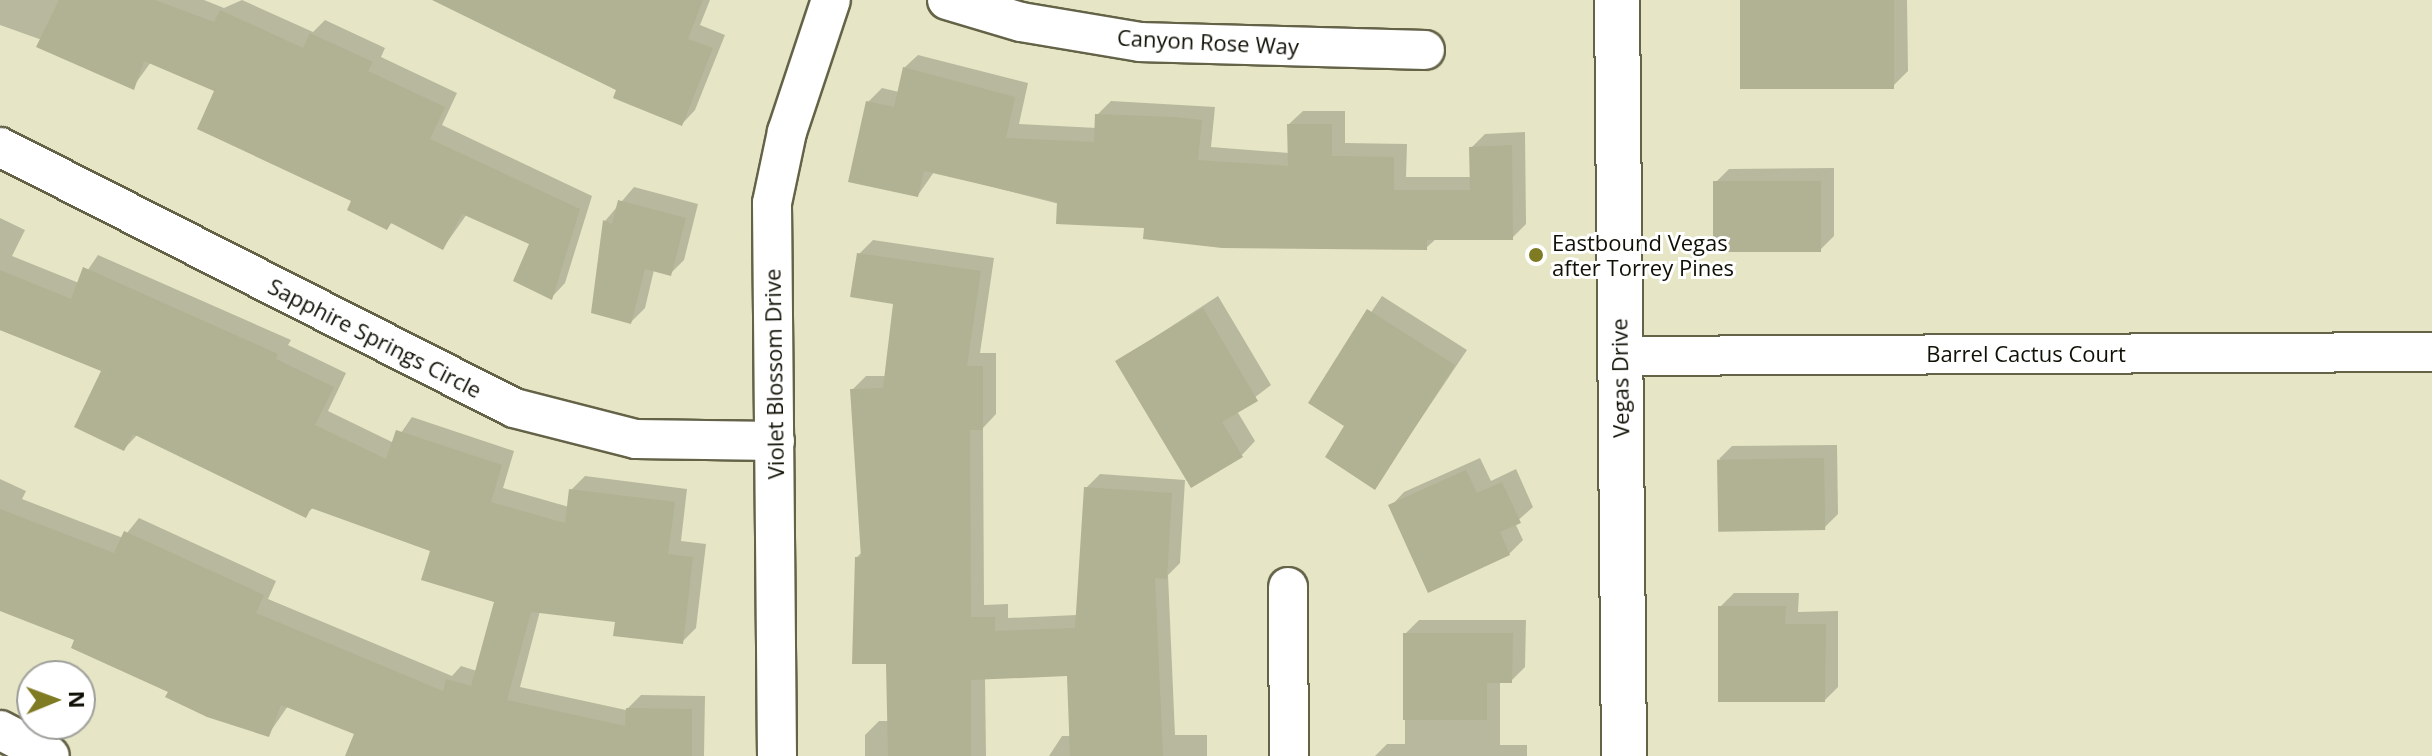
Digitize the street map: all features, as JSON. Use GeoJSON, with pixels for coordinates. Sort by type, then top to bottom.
{"type":"FeatureCollection","features":[{"type":"Feature","properties":{"kind":"main road","name":"Vegas Drive"},"geometry":{"type":"LineString","coordinates":[[1617,0],[1624,756]]}},
{"type":"Feature","properties":{"kind":"street","name":"Violet Blossom Drive"},"geometry":{"type":"LineString","coordinates":[[777,756],[772,203],[787,132],[831,0]]}},
{"type":"Feature","properties":{"kind":"street","name":"Canyon Rose Way"},"geometry":{"type":"LineString","coordinates":[[947,0],[1021,22],[1140,42],[1425,50]]}},
{"type":"Feature","properties":{"kind":"street","name":"Sapphire Springs Circle"},"geometry":{"type":"LineString","coordinates":[[0,147],[514,408],[636,439],[775,441]]}},
{"type":"Feature","properties":{"kind":"street","name":"Barrel Cactus Court"},"geometry":{"type":"LineString","coordinates":[[1620,356],[2432,352]]}},
{"type":"Feature","properties":{"kind":"street"},"geometry":{"type":"LineString","coordinates":[[1288,587],[1289,756]]}},
{"type":"Feature","properties":{"kind":"street"},"geometry":{"type":"LineString","coordinates":[[0,730],[50,756]]}},
{"type":"Feature","properties":{"kind":"building"},"geometry":{"type":"Polygon","coordinates":[[[59,0],[155,0],[214,22],[220,10],[303,48],[310,33],[373,62],[368,71],[445,107],[430,139],[580,209],[552,300],[513,281],[529,244],[462,214],[443,250],[391,223],[387,230],[347,210],[351,201],[197,129],[214,91],[144,61],[134,90],[36,47],[59,0]]]}},
{"type":"Feature","properties":{"kind":"building"},"geometry":{"type":"Polygon","coordinates":[[[432,0],[703,0],[688,39],[713,48],[682,126],[613,98],[616,90],[432,0]]]}},
{"type":"Feature","properties":{"kind":"building"},"geometry":{"type":"Polygon","coordinates":[[[1740,0],[1894,0],[1894,89],[1740,89],[1740,0]]]}},
{"type":"Feature","properties":{"kind":"building"},"geometry":{"type":"Polygon","coordinates":[[[903,67],[1015,97],[1006,138],[1094,142],[1095,114],[1173,117],[1202,120],[1198,160],[1288,166],[1287,124],[1332,124],[1332,156],[1394,157],[1394,190],[1470,190],[1469,147],[1512,145],[1513,240],[1427,240],[1427,250],[1222,248],[1143,239],[1144,228],[1056,224],[1057,202],[924,171],[918,197],[848,182],[866,101],[894,107],[903,67]]]}},
{"type":"Feature","properties":{"kind":"building"},"geometry":{"type":"Polygon","coordinates":[[[1713,181],[1821,181],[1821,252],[1713,252],[1713,181]]]}},
{"type":"Feature","properties":{"kind":"building"},"geometry":{"type":"Polygon","coordinates":[[[618,200],[686,218],[671,276],[645,269],[631,324],[591,313],[603,220],[612,224],[618,200]]]}},
{"type":"Feature","properties":{"kind":"building"},"geometry":{"type":"Polygon","coordinates":[[[857,253],[981,271],[967,366],[983,366],[983,430],[970,430],[971,617],[995,617],[995,631],[1075,628],[1084,487],[1172,493],[1167,579],[1155,578],[1163,756],[1070,756],[1067,676],[971,680],[971,756],[888,756],[886,664],[852,664],[855,557],[861,557],[850,389],[883,388],[893,304],[850,297],[857,253]]]}},
{"type":"Feature","properties":{"kind":"building"},"geometry":{"type":"Polygon","coordinates":[[[83,267],[278,354],[276,359],[334,387],[315,425],[386,459],[396,430],[502,465],[491,502],[565,523],[569,489],[675,502],[668,554],[693,557],[683,644],[613,636],[615,622],[531,612],[507,700],[625,726],[626,708],[692,709],[692,756],[345,756],[354,734],[281,705],[269,737],[207,717],[165,697],[168,692],[71,648],[74,640],[0,611],[0,509],[114,553],[124,531],[264,595],[256,613],[443,691],[446,679],[471,686],[494,602],[421,580],[430,551],[311,508],[306,518],[133,434],[124,451],[74,427],[101,371],[0,330],[0,270],[71,299],[83,267]]]}},
{"type":"Feature","properties":{"kind":"building"},"geometry":{"type":"Polygon","coordinates":[[[1203,308],[1258,401],[1222,422],[1243,457],[1191,488],[1115,361],[1203,308]]]}},
{"type":"Feature","properties":{"kind":"building"},"geometry":{"type":"Polygon","coordinates":[[[1367,309],[1455,365],[1375,490],[1325,457],[1344,426],[1308,403],[1367,309]]]}},
{"type":"Feature","properties":{"kind":"building"},"geometry":{"type":"Polygon","coordinates":[[[1824,458],[1825,530],[1718,532],[1717,460],[1824,458]]]}},
{"type":"Feature","properties":{"kind":"building"},"geometry":{"type":"Polygon","coordinates":[[[1466,470],[1477,493],[1502,482],[1521,523],[1500,532],[1510,555],[1428,593],[1388,505],[1466,470]]]}},
{"type":"Feature","properties":{"kind":"building"},"geometry":{"type":"Polygon","coordinates":[[[1718,606],[1786,606],[1785,624],[1826,624],[1825,702],[1718,702],[1718,606]]]}},
{"type":"Feature","properties":{"kind":"building"},"geometry":{"type":"Polygon","coordinates":[[[1403,633],[1513,633],[1512,683],[1487,683],[1487,720],[1403,720],[1403,633]]]}},
{"type":"Feature","properties":{"kind":"place","name":"Eastbound Vegas after Torrey Pines"},"geometry":{"type":"Point","coordinates":[1536,255]}}]}
